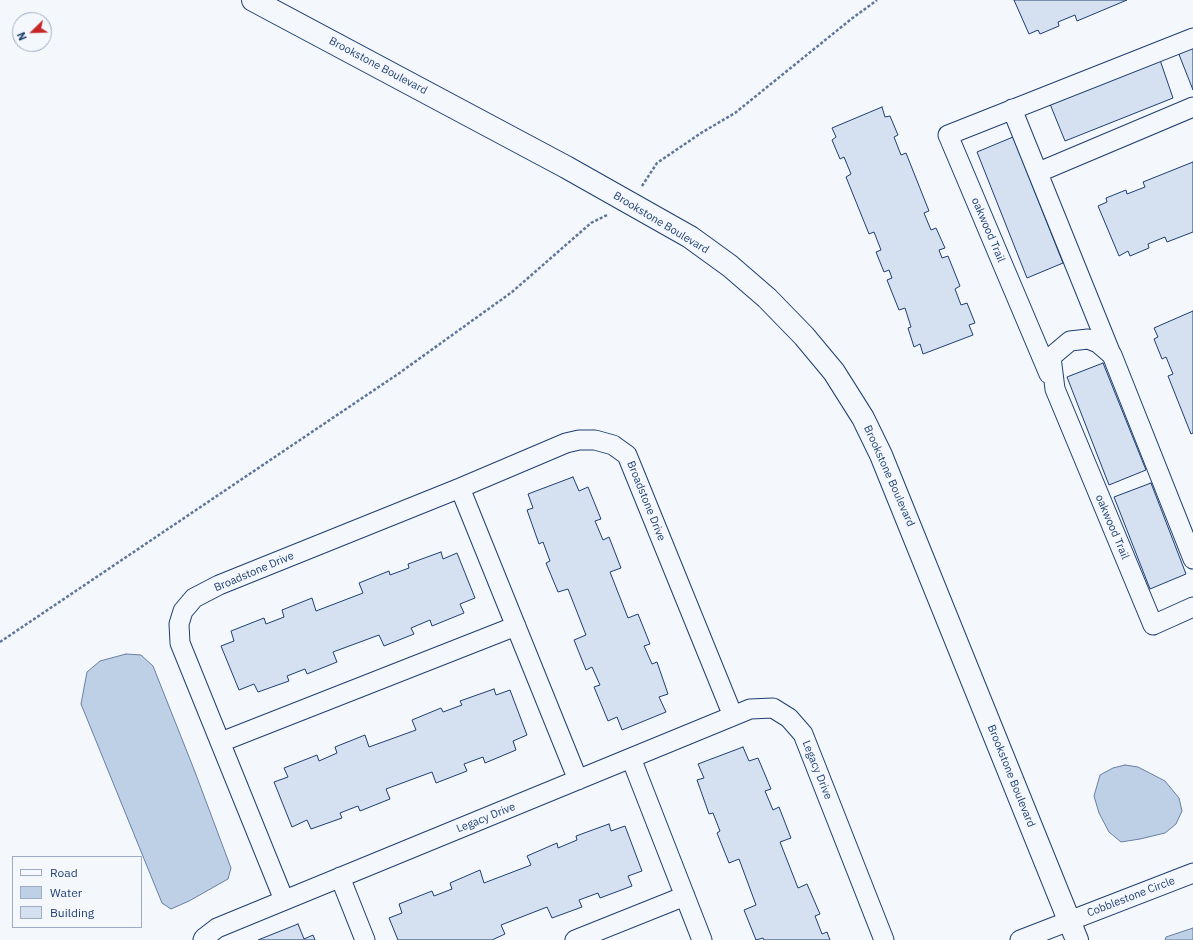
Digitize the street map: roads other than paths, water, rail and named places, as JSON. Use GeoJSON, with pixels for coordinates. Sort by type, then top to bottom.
{"type":"FeatureCollection","features":[{"type":"Feature","properties":{"kind":"street","name":"Brookstone Boulevard"},"geometry":{"type":"LineString","coordinates":[[253,0],[559,163],[690,237],[730,266],[767,298],[804,336],[834,372],[863,418],[882,455],[1073,930]]}},
{"type":"Feature","properties":{"kind":"street","name":"oakwood Trail"},"geometry":{"type":"LineString","coordinates":[[1193,38],[948,135],[1153,625],[1193,607]]}},
{"type":"Feature","properties":{"kind":"street"},"geometry":{"type":"LineString","coordinates":[[1039,172],[1193,108]]}},
{"type":"Feature","properties":{"kind":"street","name":"oakwood Trail"},"geometry":{"type":"LineString","coordinates":[[1012,109],[1039,172],[1193,559]]}},
{"type":"Feature","properties":{"kind":"street","name":"oakwood Trail"},"geometry":{"type":"LineString","coordinates":[[1055,389],[1051,357],[1070,342],[1088,339],[1098,343],[1112,355]]}},
{"type":"Feature","properties":{"kind":"street","name":"Broadstone Drive"},"geometry":{"type":"LineString","coordinates":[[284,900],[180,643],[179,624],[183,611],[194,598],[219,585],[460,488],[566,443],[579,440],[595,440],[613,444],[627,455],[733,716]]}},
{"type":"Feature","properties":{"kind":"street"},"geometry":{"type":"LineString","coordinates":[[460,488],[578,780]]}},
{"type":"Feature","properties":{"kind":"street"},"geometry":{"type":"LineString","coordinates":[[221,742],[516,626]]}},
{"type":"Feature","properties":{"kind":"street","name":"Legacy Drive"},"geometry":{"type":"LineString","coordinates":[[204,940],[204,938],[217,928],[750,709],[773,708],[789,718],[803,734],[884,940]]}},
{"type":"Feature","properties":{"kind":"street"},"geometry":{"type":"LineString","coordinates":[[631,758],[702,940]]}},
{"type":"Feature","properties":{"kind":"street","name":"Cobblestone Circle"},"geometry":{"type":"LineString","coordinates":[[1073,930],[1193,873]]}},
{"type":"Feature","properties":{"kind":"street"},"geometry":{"type":"LineString","coordinates":[[340,877],[365,940]]}},
{"type":"Feature","properties":{"kind":"street"},"geometry":{"type":"LineString","coordinates":[[575,940],[685,896]]}},
{"type":"Feature","properties":{"kind":"street"},"geometry":{"type":"LineString","coordinates":[[1020,940],[1073,930]]}},
{"type":"Feature","properties":{"kind":"water"},"geometry":{"type":"Polygon","coordinates":[[[126,654],[141,655],[153,666],[231,868],[228,879],[189,901],[171,909],[162,903],[81,704],[87,672],[100,661],[126,654]]]}},
{"type":"Feature","properties":{"kind":"water"},"geometry":{"type":"Polygon","coordinates":[[[1125,765],[1138,767],[1165,781],[1179,798],[1182,811],[1176,824],[1165,833],[1121,842],[1109,832],[1099,813],[1094,796],[1100,775],[1113,768],[1125,765]]]}},
{"type":"Feature","properties":{"kind":"water"},"geometry":{"type":"Polygon","coordinates":[[[1193,928],[1193,940],[1165,940],[1166,937],[1193,928]]]}}]}
